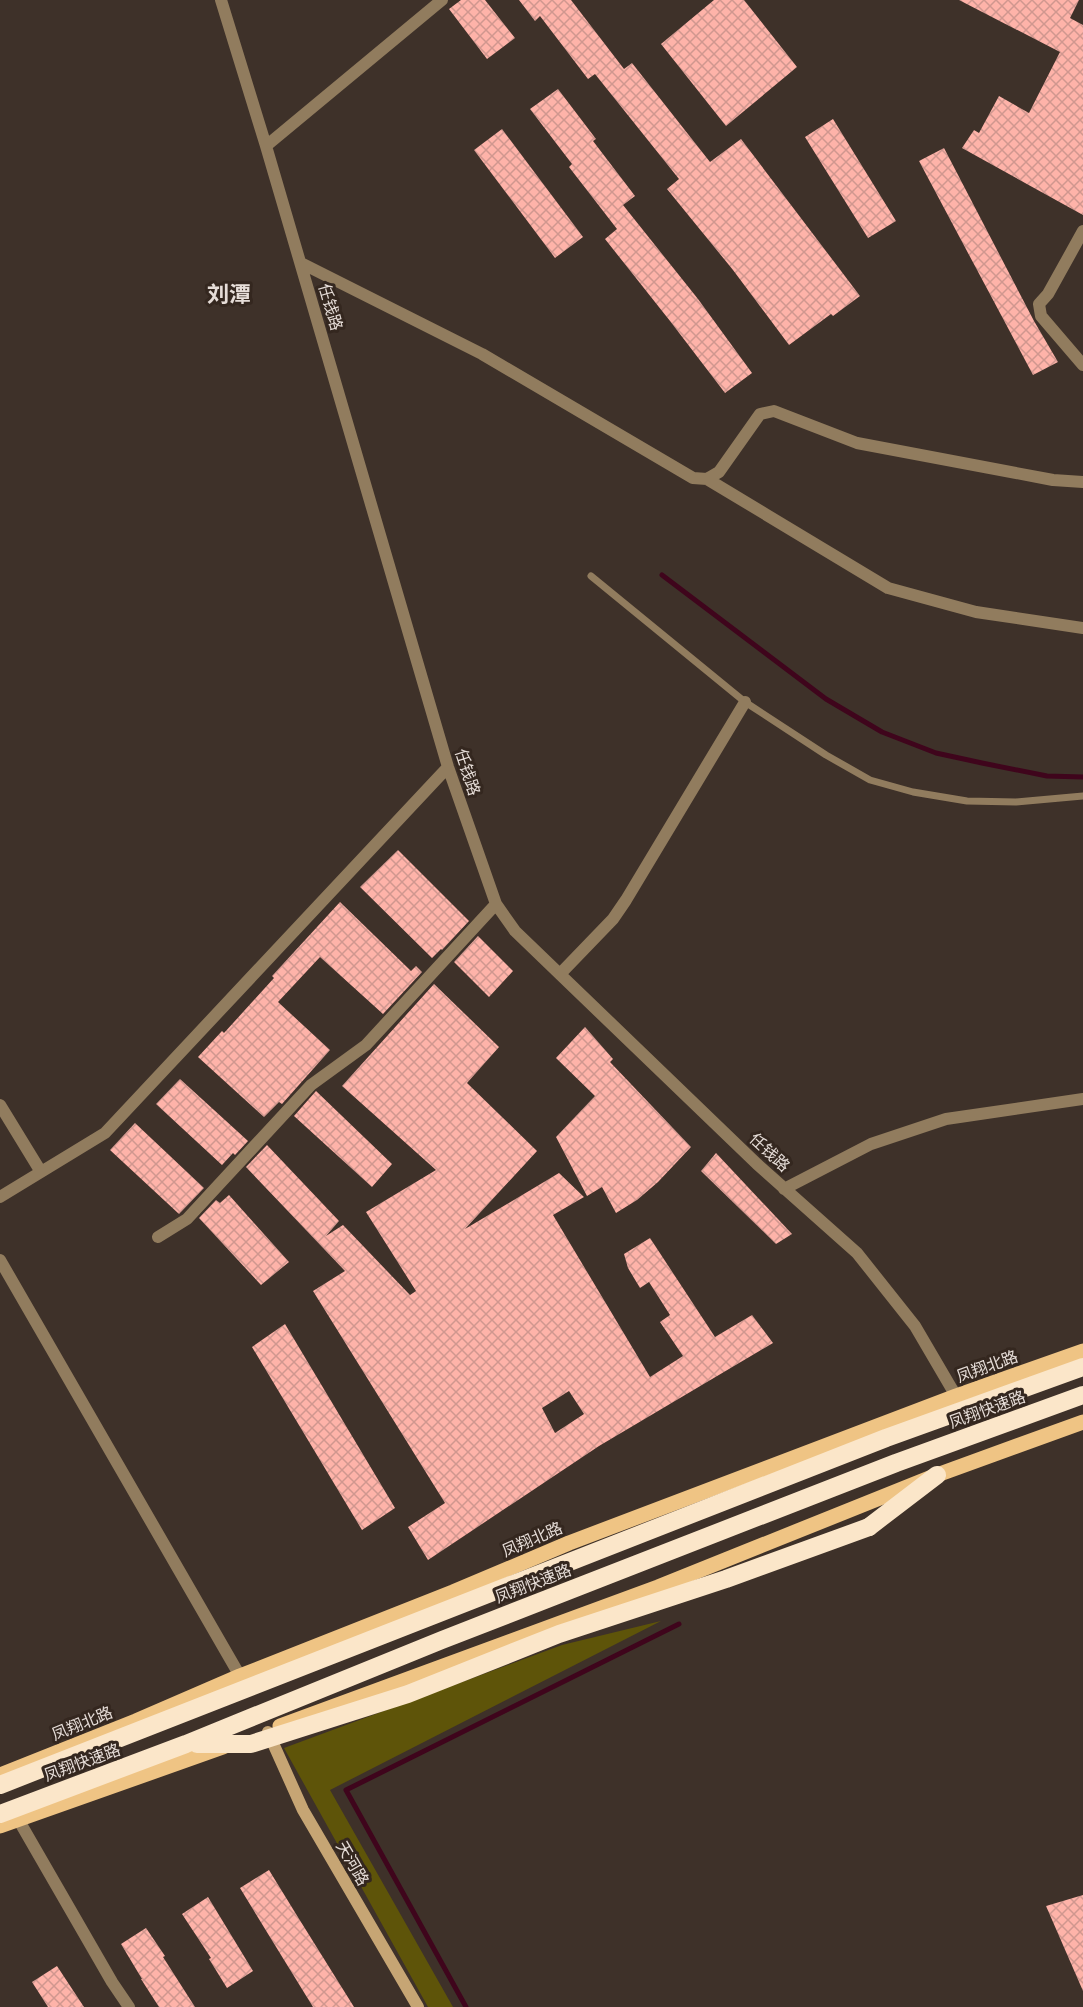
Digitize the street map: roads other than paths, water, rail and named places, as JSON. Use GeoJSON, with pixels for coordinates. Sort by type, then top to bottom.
{"type":"FeatureCollection","features":[{"type":"Feature","properties":{"kind":"highway","name":"凤翔快速路"},"geometry":{"type":"LineString","coordinates":[[0,1785],[864,1446],[1083,1367]]}},
{"type":"Feature","properties":{"kind":"highway","name":"凤翔快速路"},"geometry":{"type":"LineString","coordinates":[[0,1814],[186,1744],[453,1636],[896,1463],[1083,1395]]}},
{"type":"Feature","properties":{"kind":"highway"},"geometry":{"type":"LineString","coordinates":[[186,1744],[251,1744],[397,1698],[559,1634],[726,1579],[868,1527],[937,1474]]}},
{"type":"Feature","properties":{"kind":"main road","name":"凤翔北路"},"geometry":{"type":"LineString","coordinates":[[0,1775],[569,1543],[956,1396],[1083,1351]]}},
{"type":"Feature","properties":{"kind":"main road"},"geometry":{"type":"LineString","coordinates":[[0,1826],[267,1731],[658,1587],[937,1474],[1083,1422]]}},
{"type":"Feature","properties":{"kind":"street","name":"任钱路"},"geometry":{"type":"LineString","coordinates":[[222,0],[448,767],[496,904],[515,931],[784,1189],[856,1254],[915,1326],[956,1396]]}},
{"type":"Feature","properties":{"kind":"street"},"geometry":{"type":"LineString","coordinates":[[266,146],[442,0]]}},
{"type":"Feature","properties":{"kind":"street"},"geometry":{"type":"LineString","coordinates":[[1083,231],[1048,294],[1039,304],[1041,316],[1083,365]]}},
{"type":"Feature","properties":{"kind":"street"},"geometry":{"type":"LineString","coordinates":[[301,263],[482,354],[693,478],[707,479],[888,588],[976,612],[1083,628]]}},
{"type":"Feature","properties":{"kind":"street"},"geometry":{"type":"LineString","coordinates":[[707,479],[719,472],[760,414],[774,411],[857,443],[1053,480],[1083,482]]}},
{"type":"Feature","properties":{"kind":"street"},"geometry":{"type":"LineString","coordinates":[[560,974],[613,919],[626,900],[745,702]]}},
{"type":"Feature","properties":{"kind":"street"},"geometry":{"type":"LineString","coordinates":[[0,1197],[105,1133],[448,767]]}},
{"type":"Feature","properties":{"kind":"street"},"geometry":{"type":"LineString","coordinates":[[158,1237],[187,1219],[311,1085],[366,1046],[496,904]]}},
{"type":"Feature","properties":{"kind":"street"},"geometry":{"type":"LineString","coordinates":[[784,1189],[871,1144],[946,1119],[1083,1099]]}},
{"type":"Feature","properties":{"kind":"street"},"geometry":{"type":"LineString","coordinates":[[0,1105],[41,1172]]}},
{"type":"Feature","properties":{"kind":"street"},"geometry":{"type":"LineString","coordinates":[[0,1260],[240,1676]]}},
{"type":"Feature","properties":{"kind":"street","name":"天河路"},"geometry":{"type":"LineString","coordinates":[[267,1731],[303,1810],[418,2007]]}},
{"type":"Feature","properties":{"kind":"street"},"geometry":{"type":"LineString","coordinates":[[18,1819],[112,1982],[129,2007]]}},
{"type":"Feature","properties":{"kind":"lane"},"geometry":{"type":"LineString","coordinates":[[591,576],[745,702],[826,755],[870,780],[913,792],[967,801],[1016,802],[1083,796]]}},
{"type":"Feature","properties":{"kind":"waterway"},"geometry":{"type":"LineString","coordinates":[[662,575],[826,699],[882,732],[936,753],[1047,776],[1083,777]]}},
{"type":"Feature","properties":{"kind":"waterway"},"geometry":{"type":"LineString","coordinates":[[466,2007],[346,1790],[679,1624]]}},
{"type":"Feature","properties":{"kind":"district","name":"刘潭"},"geometry":{"type":"Point","coordinates":[229,294]}}]}
